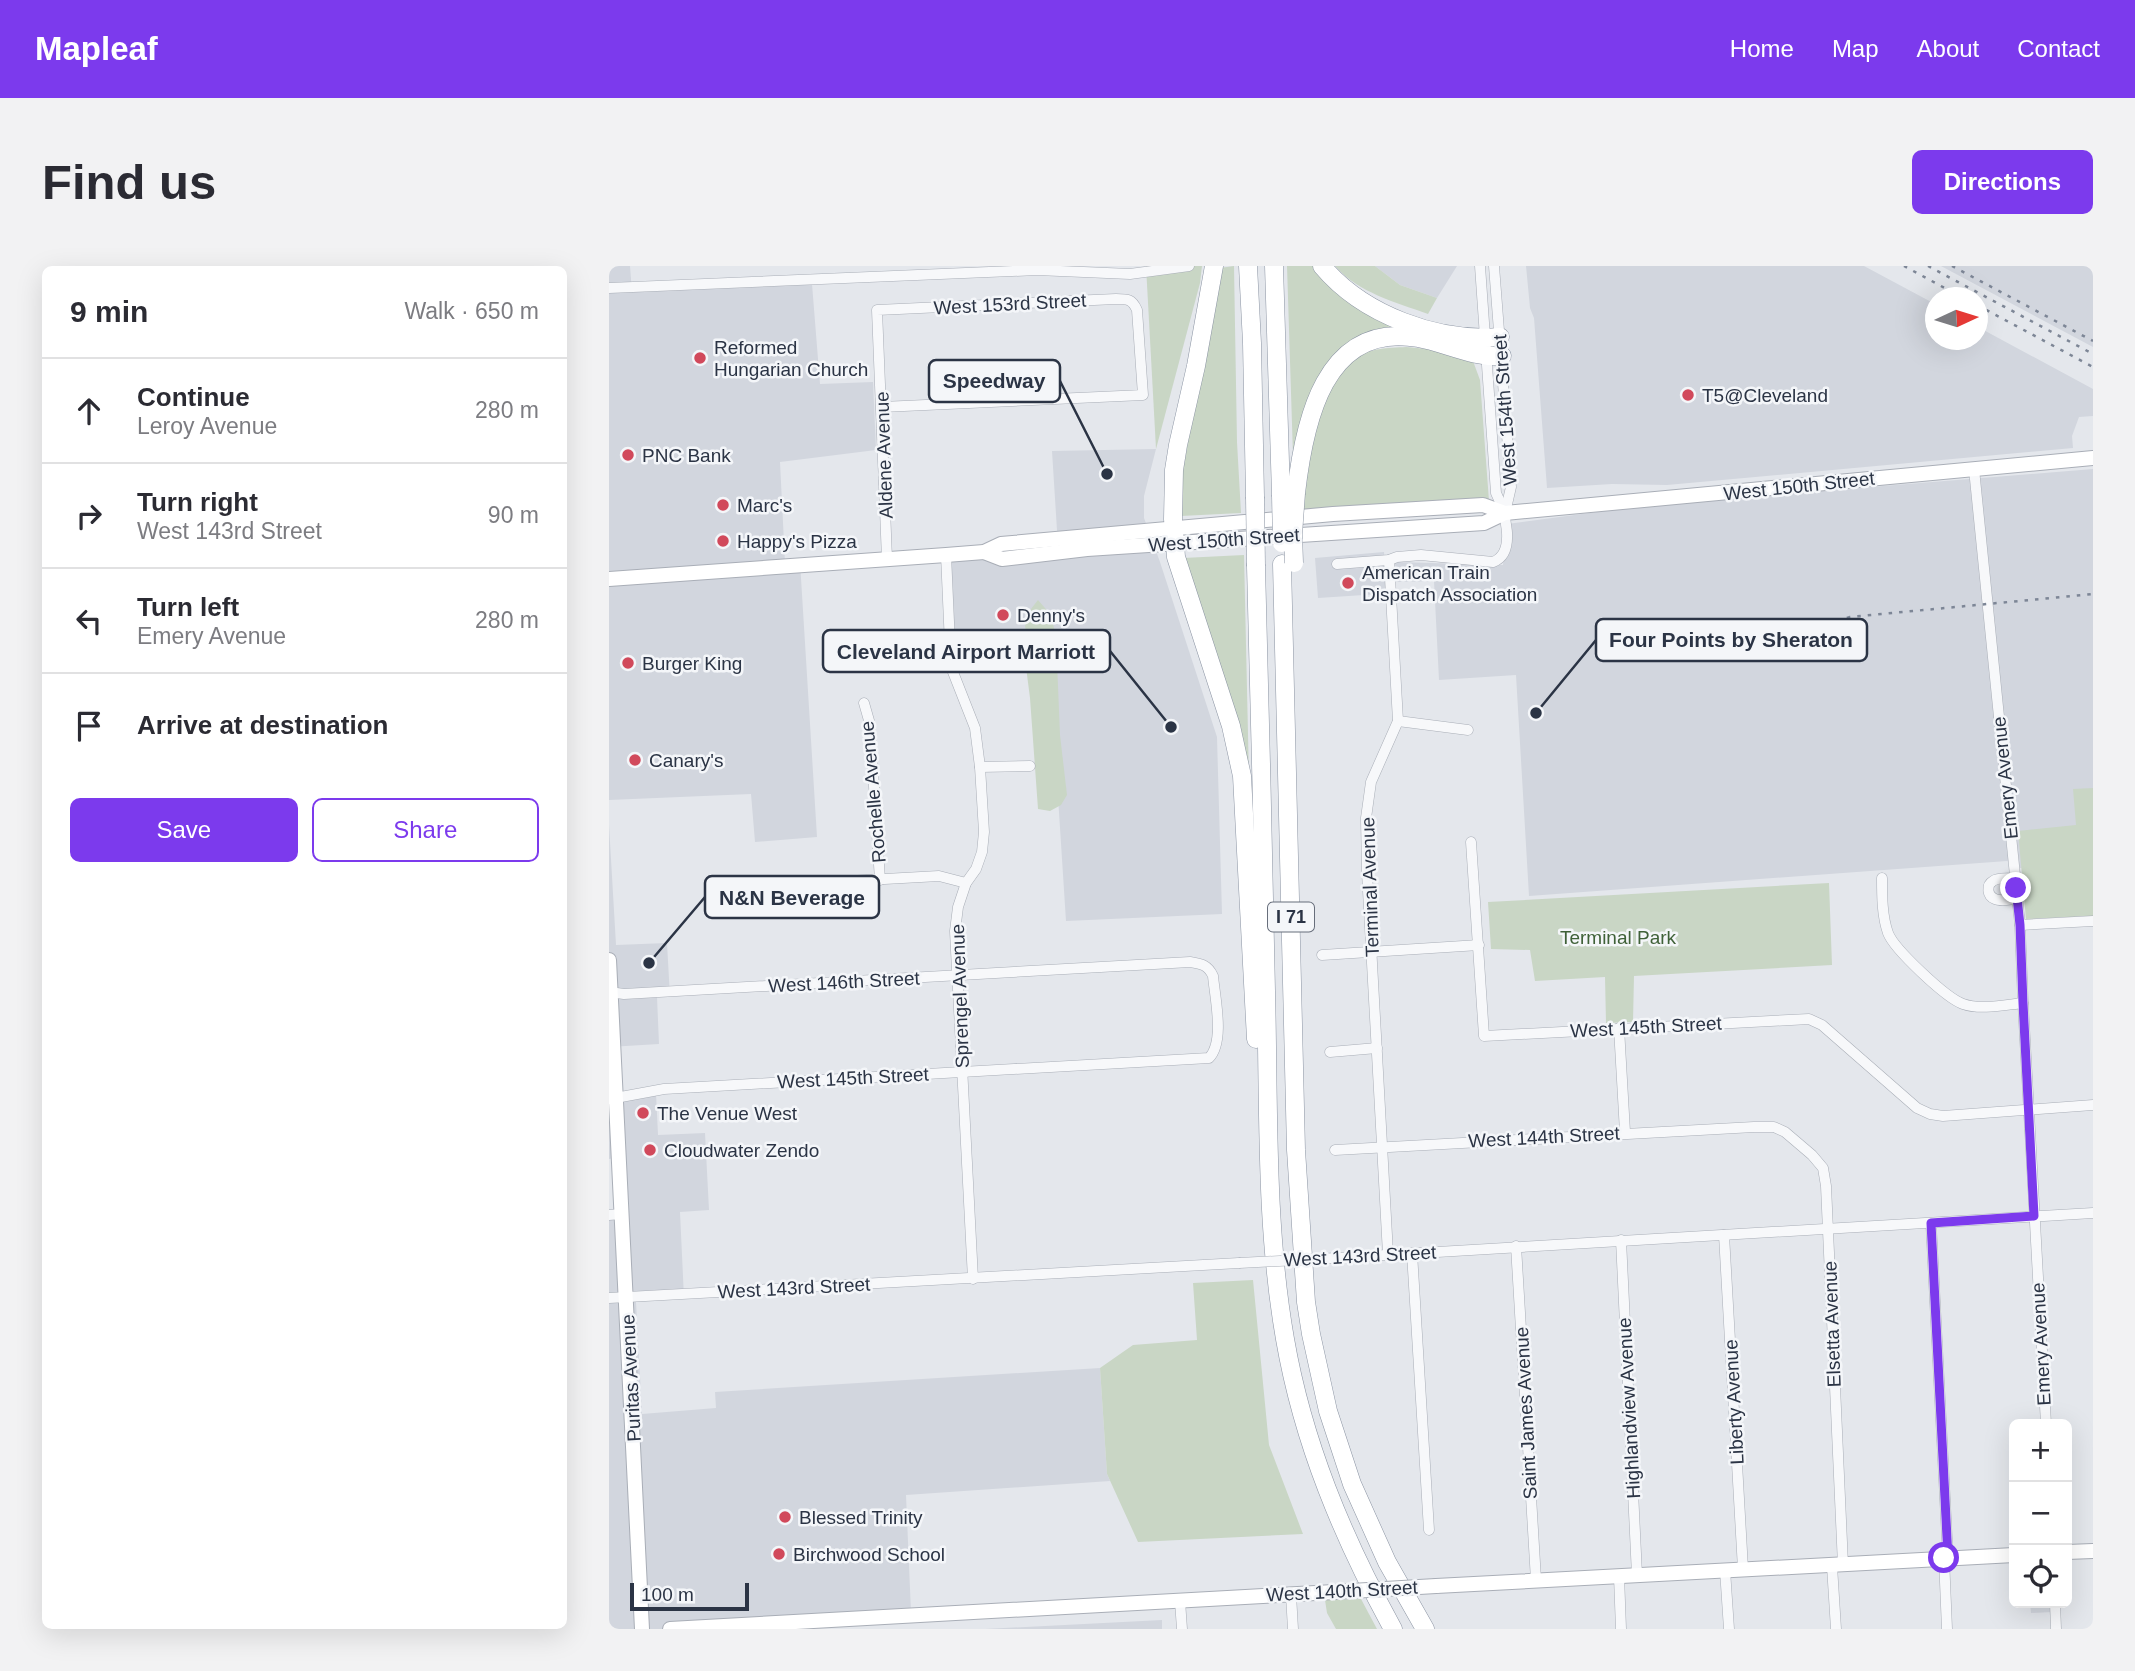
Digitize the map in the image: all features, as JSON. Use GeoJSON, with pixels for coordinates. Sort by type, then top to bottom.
{"type":"FeatureCollection","features":[{"type":"Feature","properties":{"kind":"highway"},"geometry":{"type":"LineString","coordinates":[[1322,266],[1348,292],[1387,315],[1475,339],[1493,337]]}},
{"type":"Feature","properties":{"kind":"highway"},"geometry":{"type":"LineString","coordinates":[[1274,269],[1288,494],[1293,534],[1288,564],[1307,1161],[1303,1270],[1311,1334],[1340,1451],[1369,1525],[1425,1629]]}},
{"type":"Feature","properties":{"kind":"highway","name":"I 71"},"geometry":{"type":"LineString","coordinates":[[1248,271],[1271,1181],[1277,1272],[1285,1339],[1304,1420],[1333,1509],[1366,1580],[1393,1629]]}},
{"type":"Feature","properties":{"kind":"highway"},"geometry":{"type":"LineString","coordinates":[[1213,274],[1178,444],[1173,494],[1176,557],[1231,726],[1242,776],[1258,1072],[1271,1181]]}},
{"type":"Feature","properties":{"kind":"highway"},"geometry":{"type":"LineString","coordinates":[[1288,494],[1318,394],[1327,377],[1349,353],[1363,344],[1401,336],[1494,357]]}},
{"type":"Feature","properties":{"kind":"street"},"geometry":{"type":"LineString","coordinates":[[609,288],[1037,270],[1130,274],[1189,266]]}},
{"type":"Feature","properties":{"kind":"street","name":"West 154th Street"},"geometry":{"type":"LineString","coordinates":[[1480,266],[1493,337],[1511,487],[1505,513]]}},
{"type":"Feature","properties":{"kind":"street","name":"West 154th Street"},"geometry":{"type":"LineString","coordinates":[[1494,266],[1496,493],[1505,513]]}},
{"type":"Feature","properties":{"kind":"street","name":"West 153rd Street"},"geometry":{"type":"LineString","coordinates":[[877,310],[1130,300],[1137,310],[1143,395],[882,407]]}},
{"type":"Feature","properties":{"kind":"street","name":"Aldene Avenue"},"geometry":{"type":"LineString","coordinates":[[877,310],[887,559]]}},
{"type":"Feature","properties":{"kind":"street","name":"West 150th Street"},"geometry":{"type":"LineString","coordinates":[[609,579],[983,552],[1002,559],[1175,535],[1484,523],[1505,513],[2093,458]]}},
{"type":"Feature","properties":{"kind":"street","name":"Emery Avenue"},"geometry":{"type":"LineString","coordinates":[[1974,469],[2020,925],[2046,1419]]}},
{"type":"Feature","properties":{"kind":"street"},"geometry":{"type":"LineString","coordinates":[[1337,564],[1389,561],[1397,557],[1421,555],[1497,561],[1505,552],[1507,544],[1505,513]]}},
{"type":"Feature","properties":{"kind":"street","name":"Sprengel Avenue"},"geometry":{"type":"LineString","coordinates":[[946,555],[951,667],[975,728],[984,832],[982,852],[976,869],[966,883],[958,907],[955,932],[973,1279]]}},
{"type":"Feature","properties":{"kind":"street","name":"Terminal Avenue"},"geometry":{"type":"LineString","coordinates":[[1388,1254],[1366,818],[1371,782],[1398,721],[1389,561]]}},
{"type":"Feature","properties":{"kind":"street","name":"Rochelle Avenue"},"geometry":{"type":"LineString","coordinates":[[864,703],[870,724],[880,880]]}},
{"type":"Feature","properties":{"kind":"street"},"geometry":{"type":"LineString","coordinates":[[1398,721],[1468,730]]}},
{"type":"Feature","properties":{"kind":"street"},"geometry":{"type":"LineString","coordinates":[[980,767],[1030,766]]}},
{"type":"Feature","properties":{"kind":"street"},"geometry":{"type":"LineString","coordinates":[[1322,956],[1479,945],[1471,842]]}},
{"type":"Feature","properties":{"kind":"street"},"geometry":{"type":"LineString","coordinates":[[757,886],[939,876],[966,883]]}},
{"type":"Feature","properties":{"kind":"street"},"geometry":{"type":"LineString","coordinates":[[1882,878],[1883,910],[1888,934],[1901,952],[1950,997],[1963,1004],[1980,1006],[2023,1003]]}},
{"type":"Feature","properties":{"kind":"street"},"geometry":{"type":"LineString","coordinates":[[2015,878],[1996,879],[1990,883],[1988,890],[1990,897],[1996,900],[2018,899]]}},
{"type":"Feature","properties":{"kind":"street"},"geometry":{"type":"LineString","coordinates":[[2020,925],[2093,921]]}},
{"type":"Feature","properties":{"kind":"street","name":"West 145th Street"},"geometry":{"type":"LineString","coordinates":[[1479,945],[1484,1036],[1808,1019],[1822,1025],[1917,1108],[1930,1114],[1943,1116],[2029,1110]]}},
{"type":"Feature","properties":{"kind":"street","name":"Puritas Avenue"},"geometry":{"type":"LineString","coordinates":[[609,960],[615,1215],[627,1297],[642,1629]]}},
{"type":"Feature","properties":{"kind":"street","name":"West 146th Street"},"geometry":{"type":"LineString","coordinates":[[610,992],[624,994],[1190,962],[1204,964],[1210,969],[1216,1004]]}},
{"type":"Feature","properties":{"kind":"street","name":"West 145th Street"},"geometry":{"type":"LineString","coordinates":[[612,1098],[664,1089],[1209,1058],[1215,1052],[1218,1034],[1216,1004]]}},
{"type":"Feature","properties":{"kind":"street"},"geometry":{"type":"LineString","coordinates":[[1619,1028],[1625,1132]]}},
{"type":"Feature","properties":{"kind":"street"},"geometry":{"type":"LineString","coordinates":[[1330,1052],[1377,1048]]}},
{"type":"Feature","properties":{"kind":"street"},"geometry":{"type":"LineString","coordinates":[[2029,1110],[2093,1105]]}},
{"type":"Feature","properties":{"kind":"street","name":"West 144th Street"},"geometry":{"type":"LineString","coordinates":[[1335,1150],[1754,1127]]}},
{"type":"Feature","properties":{"kind":"street","name":"Elsetta Avenue"},"geometry":{"type":"LineString","coordinates":[[1754,1127],[1773,1127],[1785,1132],[1823,1168],[1828,1229],[1838,1565],[1836,1629]]}},
{"type":"Feature","properties":{"kind":"street","name":"West 143rd Street"},"geometry":{"type":"LineString","coordinates":[[609,1298],[2093,1213]]}},
{"type":"Feature","properties":{"kind":"street"},"geometry":{"type":"LineString","coordinates":[[1931,1223],[1947,1629]]}},
{"type":"Feature","properties":{"kind":"street","name":"Liberty Avenue"},"geometry":{"type":"LineString","coordinates":[[1724,1235],[1743,1569]]}},
{"type":"Feature","properties":{"kind":"street","name":"Highlandview Avenue"},"geometry":{"type":"LineString","coordinates":[[1621,1240],[1637,1575]]}},
{"type":"Feature","properties":{"kind":"street","name":"Saint James Avenue"},"geometry":{"type":"LineString","coordinates":[[1516,1246],[1536,1580]]}},
{"type":"Feature","properties":{"kind":"street"},"geometry":{"type":"LineString","coordinates":[[1412,1253],[1429,1530]]}},
{"type":"Feature","properties":{"kind":"street"},"geometry":{"type":"LineString","coordinates":[[2072,1552],[2093,1550]]}},
{"type":"Feature","properties":{"kind":"street","name":"West 140th Street"},"geometry":{"type":"LineString","coordinates":[[670,1629],[910,1622],[1180,1601],[2009,1555]]}},
{"type":"Feature","properties":{"kind":"street"},"geometry":{"type":"LineString","coordinates":[[1725,1570],[1728,1629]]}},
{"type":"Feature","properties":{"kind":"street"},"geometry":{"type":"LineString","coordinates":[[1619,1576],[1621,1629]]}},
{"type":"Feature","properties":{"kind":"street"},"geometry":{"type":"LineString","coordinates":[[1291,1595],[1293,1629]]}},
{"type":"Feature","properties":{"kind":"street"},"geometry":{"type":"LineString","coordinates":[[1180,1601],[1182,1629]]}},
{"type":"Feature","properties":{"kind":"street"},"geometry":{"type":"LineString","coordinates":[[2055,1608],[2056,1629]]}},
{"type":"Feature","properties":{"kind":"shaded area"},"geometry":{"type":"Polygon","coordinates":[[[609,266],[630,266],[632,292],[812,284],[820,384],[873,382],[876,450],[780,462],[785,563],[800,562],[817,837],[755,842],[751,794],[609,800],[609,266]]]}},
{"type":"Feature","properties":{"kind":"shaded area"},"geometry":{"type":"Polygon","coordinates":[[[1375,266],[1457,266],[1437,298],[1400,285],[1375,266]]]}},
{"type":"Feature","properties":{"kind":"shaded area","name":"T5@Cleveland"},"geometry":{"type":"Polygon","coordinates":[[[1526,266],[1864,266],[1925,299],[1925,350],[1988,350],[1988,332],[2093,389],[2093,416],[2079,417],[2072,436],[2073,448],[1667,485],[1612,484],[1547,488],[1534,318],[1530,308],[1526,266]]]}},
{"type":"Feature","properties":{"kind":"shaded area"},"geometry":{"type":"Polygon","coordinates":[[[1941,266],[2093,266],[2093,347],[1988,291],[1988,287],[1980,287],[1941,266]]]}},
{"type":"Feature","properties":{"kind":"shaded area"},"geometry":{"type":"Polygon","coordinates":[[[1156,449],[1144,496],[1144,518],[1217,737],[1222,914],[1066,921],[1049,657],[995,659],[994,646],[954,647],[947,554],[1058,546],[1052,451],[1156,449]]]}},
{"type":"Feature","properties":{"kind":"shaded area"},"geometry":{"type":"Polygon","coordinates":[[[2093,469],[2093,866],[2020,868],[2007,861],[1529,896],[1516,675],[1439,680],[1434,581],[1396,582],[1395,562],[1503,565],[1507,524],[1649,505],[2093,469]]]}},
{"type":"Feature","properties":{"kind":"shaded area"},"geometry":{"type":"Polygon","coordinates":[[[1384,552],[1387,589],[1379,594],[1318,598],[1315,558],[1384,552]]]}},
{"type":"Feature","properties":{"kind":"shaded area"},"geometry":{"type":"Polygon","coordinates":[[[609,825],[616,945],[667,943],[670,997],[657,997],[659,1044],[609,1047],[609,825]]]}},
{"type":"Feature","properties":{"kind":"shaded area","name":"Birchwood School"},"geometry":{"type":"Polygon","coordinates":[[[656,1093],[658,1135],[705,1133],[709,1210],[680,1212],[684,1298],[636,1302],[642,1414],[716,1408],[715,1392],[1100,1368],[1107,1474],[1110,1481],[906,1495],[911,1612],[749,1629],[609,1629],[609,1219],[616,1218],[615,1158],[609,1159],[609,1101],[656,1093]]]}},
{"type":"Feature","properties":{"kind":"shaded area"},"geometry":{"type":"Polygon","coordinates":[[[2030,1608],[2053,1608],[2053,1612],[2031,1613],[2030,1608]]]}},
{"type":"Feature","properties":{"kind":"shaded area"},"geometry":{"type":"Polygon","coordinates":[[[1162,1620],[1162,1629],[985,1629],[1162,1620]]]}},
{"type":"Feature","properties":{"kind":"green space"},"geometry":{"type":"Polygon","coordinates":[[[1146,266],[1202,266],[1200,283],[1156,449],[1146,266]]]}},
{"type":"Feature","properties":{"kind":"green space"},"geometry":{"type":"Polygon","coordinates":[[[1234,266],[1241,513],[1181,516],[1180,485],[1220,268],[1234,266]]]}},
{"type":"Feature","properties":{"kind":"green space"},"geometry":{"type":"Polygon","coordinates":[[[1287,266],[1315,266],[1407,327],[1346,348],[1297,456],[1293,456],[1287,266]]]}},
{"type":"Feature","properties":{"kind":"green space"},"geometry":{"type":"Polygon","coordinates":[[[1335,266],[1375,266],[1400,285],[1437,298],[1428,314],[1366,290],[1335,266]]]}},
{"type":"Feature","properties":{"kind":"green space"},"geometry":{"type":"Polygon","coordinates":[[[1406,347],[1450,351],[1473,361],[1480,380],[1489,501],[1302,514],[1307,451],[1318,409],[1327,390],[1339,373],[1360,355],[1379,349],[1406,347]]]}},
{"type":"Feature","properties":{"kind":"green space"},"geometry":{"type":"Polygon","coordinates":[[[1244,555],[1249,778],[1183,558],[1244,555]]]}},
{"type":"Feature","properties":{"kind":"green space"},"geometry":{"type":"Polygon","coordinates":[[[1038,600],[1051,615],[1056,637],[1060,735],[1067,795],[1061,805],[1050,811],[1038,809],[1026,667],[1029,646],[1025,626],[1031,609],[1038,600]]]}},
{"type":"Feature","properties":{"kind":"green space"},"geometry":{"type":"Polygon","coordinates":[[[2093,788],[2093,916],[2026,919],[2018,831],[2076,825],[2073,789],[2093,788]]]}},
{"type":"Feature","properties":{"kind":"green space","name":"Terminal Park"},"geometry":{"type":"Polygon","coordinates":[[[1829,883],[1832,965],[1634,976],[1633,1022],[1606,1023],[1605,977],[1535,981],[1530,950],[1491,949],[1488,902],[1829,883]]]}},
{"type":"Feature","properties":{"kind":"green space"},"geometry":{"type":"Polygon","coordinates":[[[1253,1280],[1269,1445],[1303,1534],[1138,1542],[1107,1474],[1100,1368],[1133,1345],[1197,1340],[1193,1283],[1253,1280]]]}},
{"type":"Feature","properties":{"kind":"green space"},"geometry":{"type":"Polygon","coordinates":[[[1361,1599],[1377,1629],[1336,1629],[1327,1613],[1325,1600],[1361,1599]]]}},
{"type":"Feature","properties":{"kind":"railway"},"geometry":{"type":"LineString","coordinates":[[1904,266],[1943,287]]}},
{"type":"Feature","properties":{"kind":"railway"},"geometry":{"type":"LineString","coordinates":[[1928,266],[2093,354]]}},
{"type":"Feature","properties":{"kind":"railway"},"geometry":{"type":"LineString","coordinates":[[1952,266],[2093,341]]}},
{"type":"Feature","properties":{"kind":"railway"},"geometry":{"type":"LineString","coordinates":[[1988,311],[2093,367]]}},
{"type":"Feature","properties":{"kind":"railway"},"geometry":{"type":"LineString","coordinates":[[1743,630],[1784,629],[1850,617],[2093,594]]}},
{"type":"Feature","properties":{"kind":"place","name":"Reformed Hungarian Church"},"geometry":{"type":"Point","coordinates":[700,358]}},
{"type":"Feature","properties":{"kind":"place","name":"T5@Cleveland"},"geometry":{"type":"Point","coordinates":[1688,395]}},
{"type":"Feature","properties":{"kind":"place","name":"PNC Bank"},"geometry":{"type":"Point","coordinates":[628,455]}},
{"type":"Feature","properties":{"kind":"place","name":"Speedway"},"geometry":{"type":"Point","coordinates":[1107,474]}},
{"type":"Feature","properties":{"kind":"place","name":"Marc's"},"geometry":{"type":"Point","coordinates":[723,505]}},
{"type":"Feature","properties":{"kind":"place","name":"Happy's Pizza"},"geometry":{"type":"Point","coordinates":[723,541]}},
{"type":"Feature","properties":{"kind":"place","name":"American Train Dispatch Association"},"geometry":{"type":"Point","coordinates":[1348,583]}},
{"type":"Feature","properties":{"kind":"place","name":"Denny's"},"geometry":{"type":"Point","coordinates":[1003,615]}},
{"type":"Feature","properties":{"kind":"place","name":"Burger King"},"geometry":{"type":"Point","coordinates":[628,663]}},
{"type":"Feature","properties":{"kind":"place","name":"Four Points by Sheraton"},"geometry":{"type":"Point","coordinates":[1536,713]}},
{"type":"Feature","properties":{"kind":"place","name":"Cleveland Airport Marriott"},"geometry":{"type":"Point","coordinates":[1171,727]}},
{"type":"Feature","properties":{"kind":"place","name":"Canary's"},"geometry":{"type":"Point","coordinates":[635,760]}},
{"type":"Feature","properties":{"kind":"place","name":"N&N Beverage"},"geometry":{"type":"Point","coordinates":[649,963]}},
{"type":"Feature","properties":{"kind":"place","name":"The Venue West"},"geometry":{"type":"Point","coordinates":[643,1113]}},
{"type":"Feature","properties":{"kind":"place","name":"Cloudwater Zendo"},"geometry":{"type":"Point","coordinates":[650,1150]}},
{"type":"Feature","properties":{"kind":"place","name":"Blessed Trinity"},"geometry":{"type":"Point","coordinates":[785,1517]}},
{"type":"Feature","properties":{"kind":"place","name":"Birchwood School"},"geometry":{"type":"Point","coordinates":[779,1554]}},
{"type":"Feature","properties":{"kind":"route"},"geometry":{"type":"LineString","coordinates":[[1944,1558],[1948,1558],[1931,1223],[2034,1216],[2016,888]]}}]}
